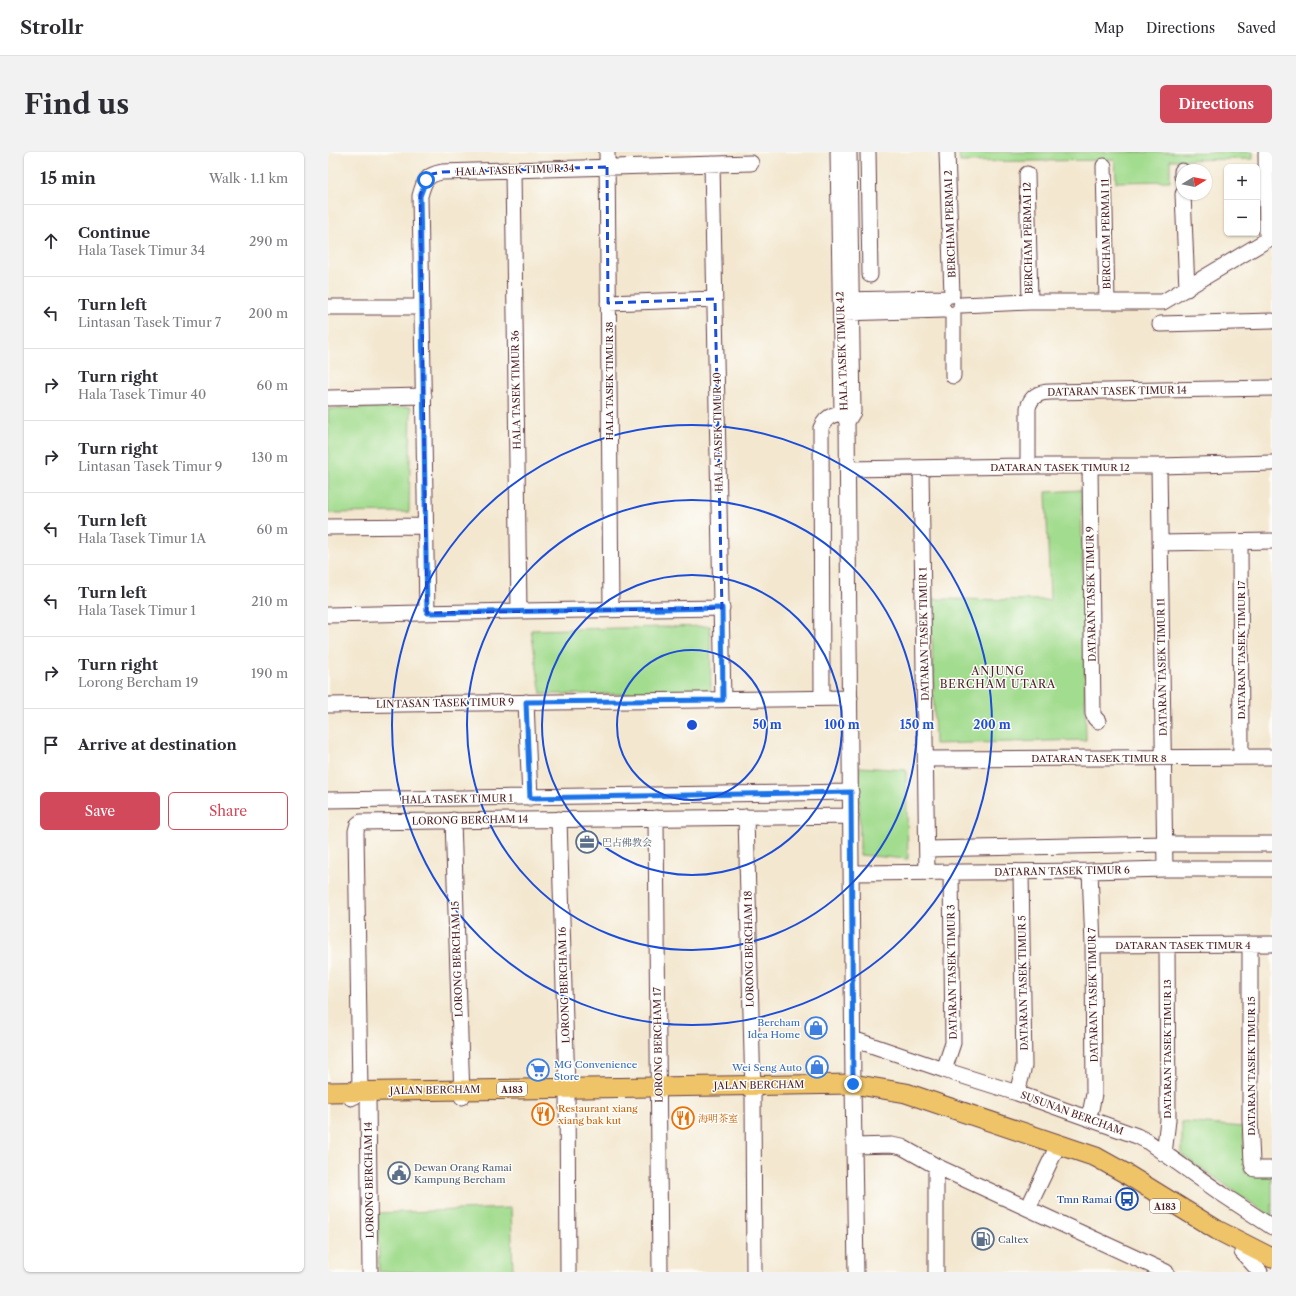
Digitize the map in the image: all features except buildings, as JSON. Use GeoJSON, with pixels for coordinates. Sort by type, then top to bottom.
{"type":"FeatureCollection","features":[{"type":"Feature","properties":{"kind":"main road","name":"JALAN BERCHAM"},"geometry":{"type":"LineString","coordinates":[[328,1099],[363,1095],[854,1088],[916,1105],[1056,1148],[1105,1161],[1217,1230],[1272,1258]]}},
{"type":"Feature","properties":{"kind":"main road","name":"JALAN BERCHAM"},"geometry":{"type":"LineString","coordinates":[[328,1092],[363,1095]]}},
{"type":"Feature","properties":{"kind":"main road","name":"JALAN BERCHAM"},"geometry":{"type":"LineString","coordinates":[[1056,1148],[1103,1170],[1242,1252],[1272,1266]]}},
{"type":"Feature","properties":{"kind":"street","name":"HALA TASEK TIMUR 38"},"geometry":{"type":"LineString","coordinates":[[607,152],[611,610]]}},
{"type":"Feature","properties":{"kind":"street","name":"HALA TASEK TIMUR 42"},"geometry":{"type":"LineString","coordinates":[[838,152],[846,307]]}},
{"type":"Feature","properties":{"kind":"street","name":"HALA TASEK TIMUR 42"},"geometry":{"type":"LineString","coordinates":[[849,152],[846,307],[856,1272]]}},
{"type":"Feature","properties":{"kind":"street"},"geometry":{"type":"LineString","coordinates":[[868,152],[870,275]]}},
{"type":"Feature","properties":{"kind":"street","name":"BERCHAM PERMAI 2"},"geometry":{"type":"LineString","coordinates":[[947,152],[954,376]]}},
{"type":"Feature","properties":{"kind":"street"},"geometry":{"type":"LineString","coordinates":[[846,307],[1030,302],[1164,302],[1269,238],[1266,152]]}},
{"type":"Feature","properties":{"kind":"street","name":"HALA TASEK TIMUR 34"},"geometry":{"type":"LineString","coordinates":[[427,613],[420,196],[426,180],[432,174],[442,172],[751,163]]}},
{"type":"Feature","properties":{"kind":"street","name":"HALA TASEK TIMUR 40"},"geometry":{"type":"LineString","coordinates":[[712,164],[723,700]]}},
{"type":"Feature","properties":{"kind":"street","name":"BERCHAM PERMAI 11"},"geometry":{"type":"LineString","coordinates":[[1104,166],[1107,302]]}},
{"type":"Feature","properties":{"kind":"street","name":"HALA TASEK TIMUR 36"},"geometry":{"type":"LineString","coordinates":[[513,170],[519,611]]}},
{"type":"Feature","properties":{"kind":"street","name":"BERCHAM PERMAI 12"},"geometry":{"type":"LineString","coordinates":[[1026,174],[1030,302]]}},
{"type":"Feature","properties":{"kind":"street"},"geometry":{"type":"LineString","coordinates":[[1183,200],[1186,289]]}},
{"type":"Feature","properties":{"kind":"street"},"geometry":{"type":"LineString","coordinates":[[608,303],[715,299]]}},
{"type":"Feature","properties":{"kind":"street"},"geometry":{"type":"LineString","coordinates":[[328,307],[422,307]]}},
{"type":"Feature","properties":{"kind":"street"},"geometry":{"type":"LineString","coordinates":[[1160,324],[1272,321]]}},
{"type":"Feature","properties":{"kind":"street","name":"DATARAN TASEK TIMUR 14"},"geometry":{"type":"LineString","coordinates":[[1028,466],[1028,408],[1031,399],[1038,394],[1051,392],[1272,388]]}},
{"type":"Feature","properties":{"kind":"street"},"geometry":{"type":"LineString","coordinates":[[328,398],[424,396]]}},
{"type":"Feature","properties":{"kind":"street"},"geometry":{"type":"LineString","coordinates":[[822,698],[821,428],[823,423],[830,416],[847,416]]}},
{"type":"Feature","properties":{"kind":"street","name":"DATARAN TASEK TIMUR 12"},"geometry":{"type":"LineString","coordinates":[[848,469],[922,469],[1028,466],[1159,466],[1272,463]]}},
{"type":"Feature","properties":{"kind":"street","name":"DATARAN TASEK TIMUR 9"},"geometry":{"type":"LineString","coordinates":[[1090,466],[1093,714],[1098,720]]}},
{"type":"Feature","properties":{"kind":"street","name":"DATARAN TASEK TIMUR 11"},"geometry":{"type":"LineString","coordinates":[[1159,466],[1165,869]]}},
{"type":"Feature","properties":{"kind":"street","name":"DATARAN TASEK TIMUR 1"},"geometry":{"type":"LineString","coordinates":[[922,469],[927,872]]}},
{"type":"Feature","properties":{"kind":"street"},"geometry":{"type":"LineString","coordinates":[[328,527],[426,526]]}},
{"type":"Feature","properties":{"kind":"street","name":"DATARAN TASEK TIMUR 17"},"geometry":{"type":"LineString","coordinates":[[1240,542],[1241,757]]}},
{"type":"Feature","properties":{"kind":"street"},"geometry":{"type":"LineString","coordinates":[[1160,543],[1272,542]]}},
{"type":"Feature","properties":{"kind":"street"},"geometry":{"type":"LineString","coordinates":[[328,615],[722,608]]}},
{"type":"Feature","properties":{"kind":"street","name":"LINTASAN TASEK TIMUR 9"},"geometry":{"type":"LineString","coordinates":[[328,705],[850,698]]}},
{"type":"Feature","properties":{"kind":"street"},"geometry":{"type":"LineString","coordinates":[[526,702],[530,798]]}},
{"type":"Feature","properties":{"kind":"street","name":"DATARAN TASEK TIMUR 8"},"geometry":{"type":"LineString","coordinates":[[926,759],[1272,757]]}},
{"type":"Feature","properties":{"kind":"street","name":"HALA TASEK TIMUR 1"},"geometry":{"type":"LineString","coordinates":[[328,800],[851,792]]}},
{"type":"Feature","properties":{"kind":"street","name":"LORONG BERCHAM 14"},"geometry":{"type":"LineString","coordinates":[[370,1272],[363,1095],[356,827],[361,822],[851,816]]}},
{"type":"Feature","properties":{"kind":"street","name":"LORONG BERCHAM 18"},"geometry":{"type":"LineString","coordinates":[[746,817],[753,1089],[754,1272]]}},
{"type":"Feature","properties":{"kind":"street","name":"LORONG BERCHAM 17"},"geometry":{"type":"LineString","coordinates":[[656,818],[660,1272]]}},
{"type":"Feature","properties":{"kind":"street","name":"LORONG BERCHAM 16"},"geometry":{"type":"LineString","coordinates":[[559,819],[567,1092],[568,1272]]}},
{"type":"Feature","properties":{"kind":"street","name":"LORONG BERCHAM 15"},"geometry":{"type":"LineString","coordinates":[[453,820],[462,1093]]}},
{"type":"Feature","properties":{"kind":"street"},"geometry":{"type":"LineString","coordinates":[[927,849],[1165,844],[1272,844]]}},
{"type":"Feature","properties":{"kind":"street","name":"DATARAN TASEK TIMUR 6"},"geometry":{"type":"LineString","coordinates":[[852,873],[1272,869]]}},
{"type":"Feature","properties":{"kind":"street","name":"DATARAN TASEK TIMUR 7"},"geometry":{"type":"LineString","coordinates":[[1087,1118],[1091,1109],[1094,1094],[1093,945],[1090,871]]}},
{"type":"Feature","properties":{"kind":"street","name":"DATARAN TASEK TIMUR 3"},"geometry":{"type":"LineString","coordinates":[[944,1070],[953,1043],[951,872]]}},
{"type":"Feature","properties":{"kind":"street","name":"DATARAN TASEK TIMUR 5"},"geometry":{"type":"LineString","coordinates":[[1018,1093],[1024,1066],[1021,872]]}},
{"type":"Feature","properties":{"kind":"street","name":"DATARAN TASEK TIMUR 15"},"geometry":{"type":"LineString","coordinates":[[1250,944],[1250,1104],[1252,1167],[1255,1169],[1272,1169]]}},
{"type":"Feature","properties":{"kind":"street","name":"DATARAN TASEK TIMUR 4"},"geometry":{"type":"LineString","coordinates":[[1093,945],[1272,944]]}},
{"type":"Feature","properties":{"kind":"street","name":"DATARAN TASEK TIMUR 13"},"geometry":{"type":"LineString","coordinates":[[1164,1154],[1168,1120],[1167,945]]}},
{"type":"Feature","properties":{"kind":"street","name":"SUSUNAN BERCHAM"},"geometry":{"type":"LineString","coordinates":[[853,1038],[944,1070],[1018,1093],[1137,1136],[1147,1141],[1272,1226]]}},
{"type":"Feature","properties":{"kind":"street"},"geometry":{"type":"LineString","coordinates":[[855,1146],[891,1145],[902,1147],[936,1166],[1166,1272]]}},
{"type":"Feature","properties":{"kind":"street"},"geometry":{"type":"LineString","coordinates":[[1028,1208],[1056,1148]]}},
{"type":"Feature","properties":{"kind":"street"},"geometry":{"type":"LineString","coordinates":[[936,1166],[938,1271]]}},
{"type":"Feature","properties":{"kind":"street"},"geometry":{"type":"LineString","coordinates":[[1242,1252],[1260,1272]]}},
{"type":"Feature","properties":{"kind":"highlighted area"},"geometry":{"type":"Polygon","coordinates":[[[607,167],[608,303],[715,299],[722,608],[427,613],[420,196],[426,180],[432,174],[442,172],[607,167]]]}},
{"type":"Feature","properties":{"kind":"green space"},"geometry":{"type":"Polygon","coordinates":[[[959,152],[1253,152],[1253,159],[1170,160],[1170,181],[1116,182],[1115,160],[960,162],[959,152]]]}},
{"type":"Feature","properties":{"kind":"green space"},"geometry":{"type":"Polygon","coordinates":[[[411,407],[409,512],[328,513],[328,409],[411,407]]]}},
{"type":"Feature","properties":{"kind":"green space"},"geometry":{"type":"Polygon","coordinates":[[[1081,490],[1086,740],[935,744],[931,599],[1050,600],[1046,492],[1081,490]]]}},
{"type":"Feature","properties":{"kind":"green space"},"geometry":{"type":"Polygon","coordinates":[[[710,626],[711,694],[541,694],[531,630],[710,626]]]}},
{"type":"Feature","properties":{"kind":"green space"},"geometry":{"type":"Polygon","coordinates":[[[859,767],[906,770],[908,859],[860,855],[859,767]]]}},
{"type":"Feature","properties":{"kind":"green space"},"geometry":{"type":"Polygon","coordinates":[[[1182,1122],[1243,1127],[1245,1173],[1272,1173],[1272,1217],[1182,1155],[1182,1122]]]}},
{"type":"Feature","properties":{"kind":"green space"},"geometry":{"type":"Polygon","coordinates":[[[511,1208],[513,1272],[379,1272],[378,1213],[511,1208]]]}},
{"type":"Feature","properties":{"kind":"place","name":"巴占佛教会"},"geometry":{"type":"Point","coordinates":[587,842]}},
{"type":"Feature","properties":{"kind":"place","name":"Bercham Idea Home"},"geometry":{"type":"Point","coordinates":[816,1028]}},
{"type":"Feature","properties":{"kind":"place","name":"Wei Seng Auto"},"geometry":{"type":"Point","coordinates":[817,1067]}},
{"type":"Feature","properties":{"kind":"place","name":"MG Convenience Store"},"geometry":{"type":"Point","coordinates":[538,1070]}},
{"type":"Feature","properties":{"kind":"place","name":"Restaurant xiang xiang bak kut"},"geometry":{"type":"Point","coordinates":[543,1114]}},
{"type":"Feature","properties":{"kind":"place","name":"海明茶室"},"geometry":{"type":"Point","coordinates":[683,1118]}},
{"type":"Feature","properties":{"kind":"place","name":"Dewan Orang Ramai Kampung Bercham"},"geometry":{"type":"Point","coordinates":[399,1173]}},
{"type":"Feature","properties":{"kind":"place","name":"Tmn Ramai"},"geometry":{"type":"Point","coordinates":[1127,1199]}},
{"type":"Feature","properties":{"kind":"place","name":"Caltex"},"geometry":{"type":"Point","coordinates":[983,1239]}},
{"type":"Feature","properties":{"kind":"district","name":"ANJUNG BERCHAM UTARA"},"geometry":{"type":"Point","coordinates":[998,677]}},
{"type":"Feature","properties":{"kind":"route"},"geometry":{"type":"LineString","coordinates":[[426,180],[420,196],[427,613],[722,608],[723,700],[526,702],[530,798],[851,792],[853,1084]]}}]}
